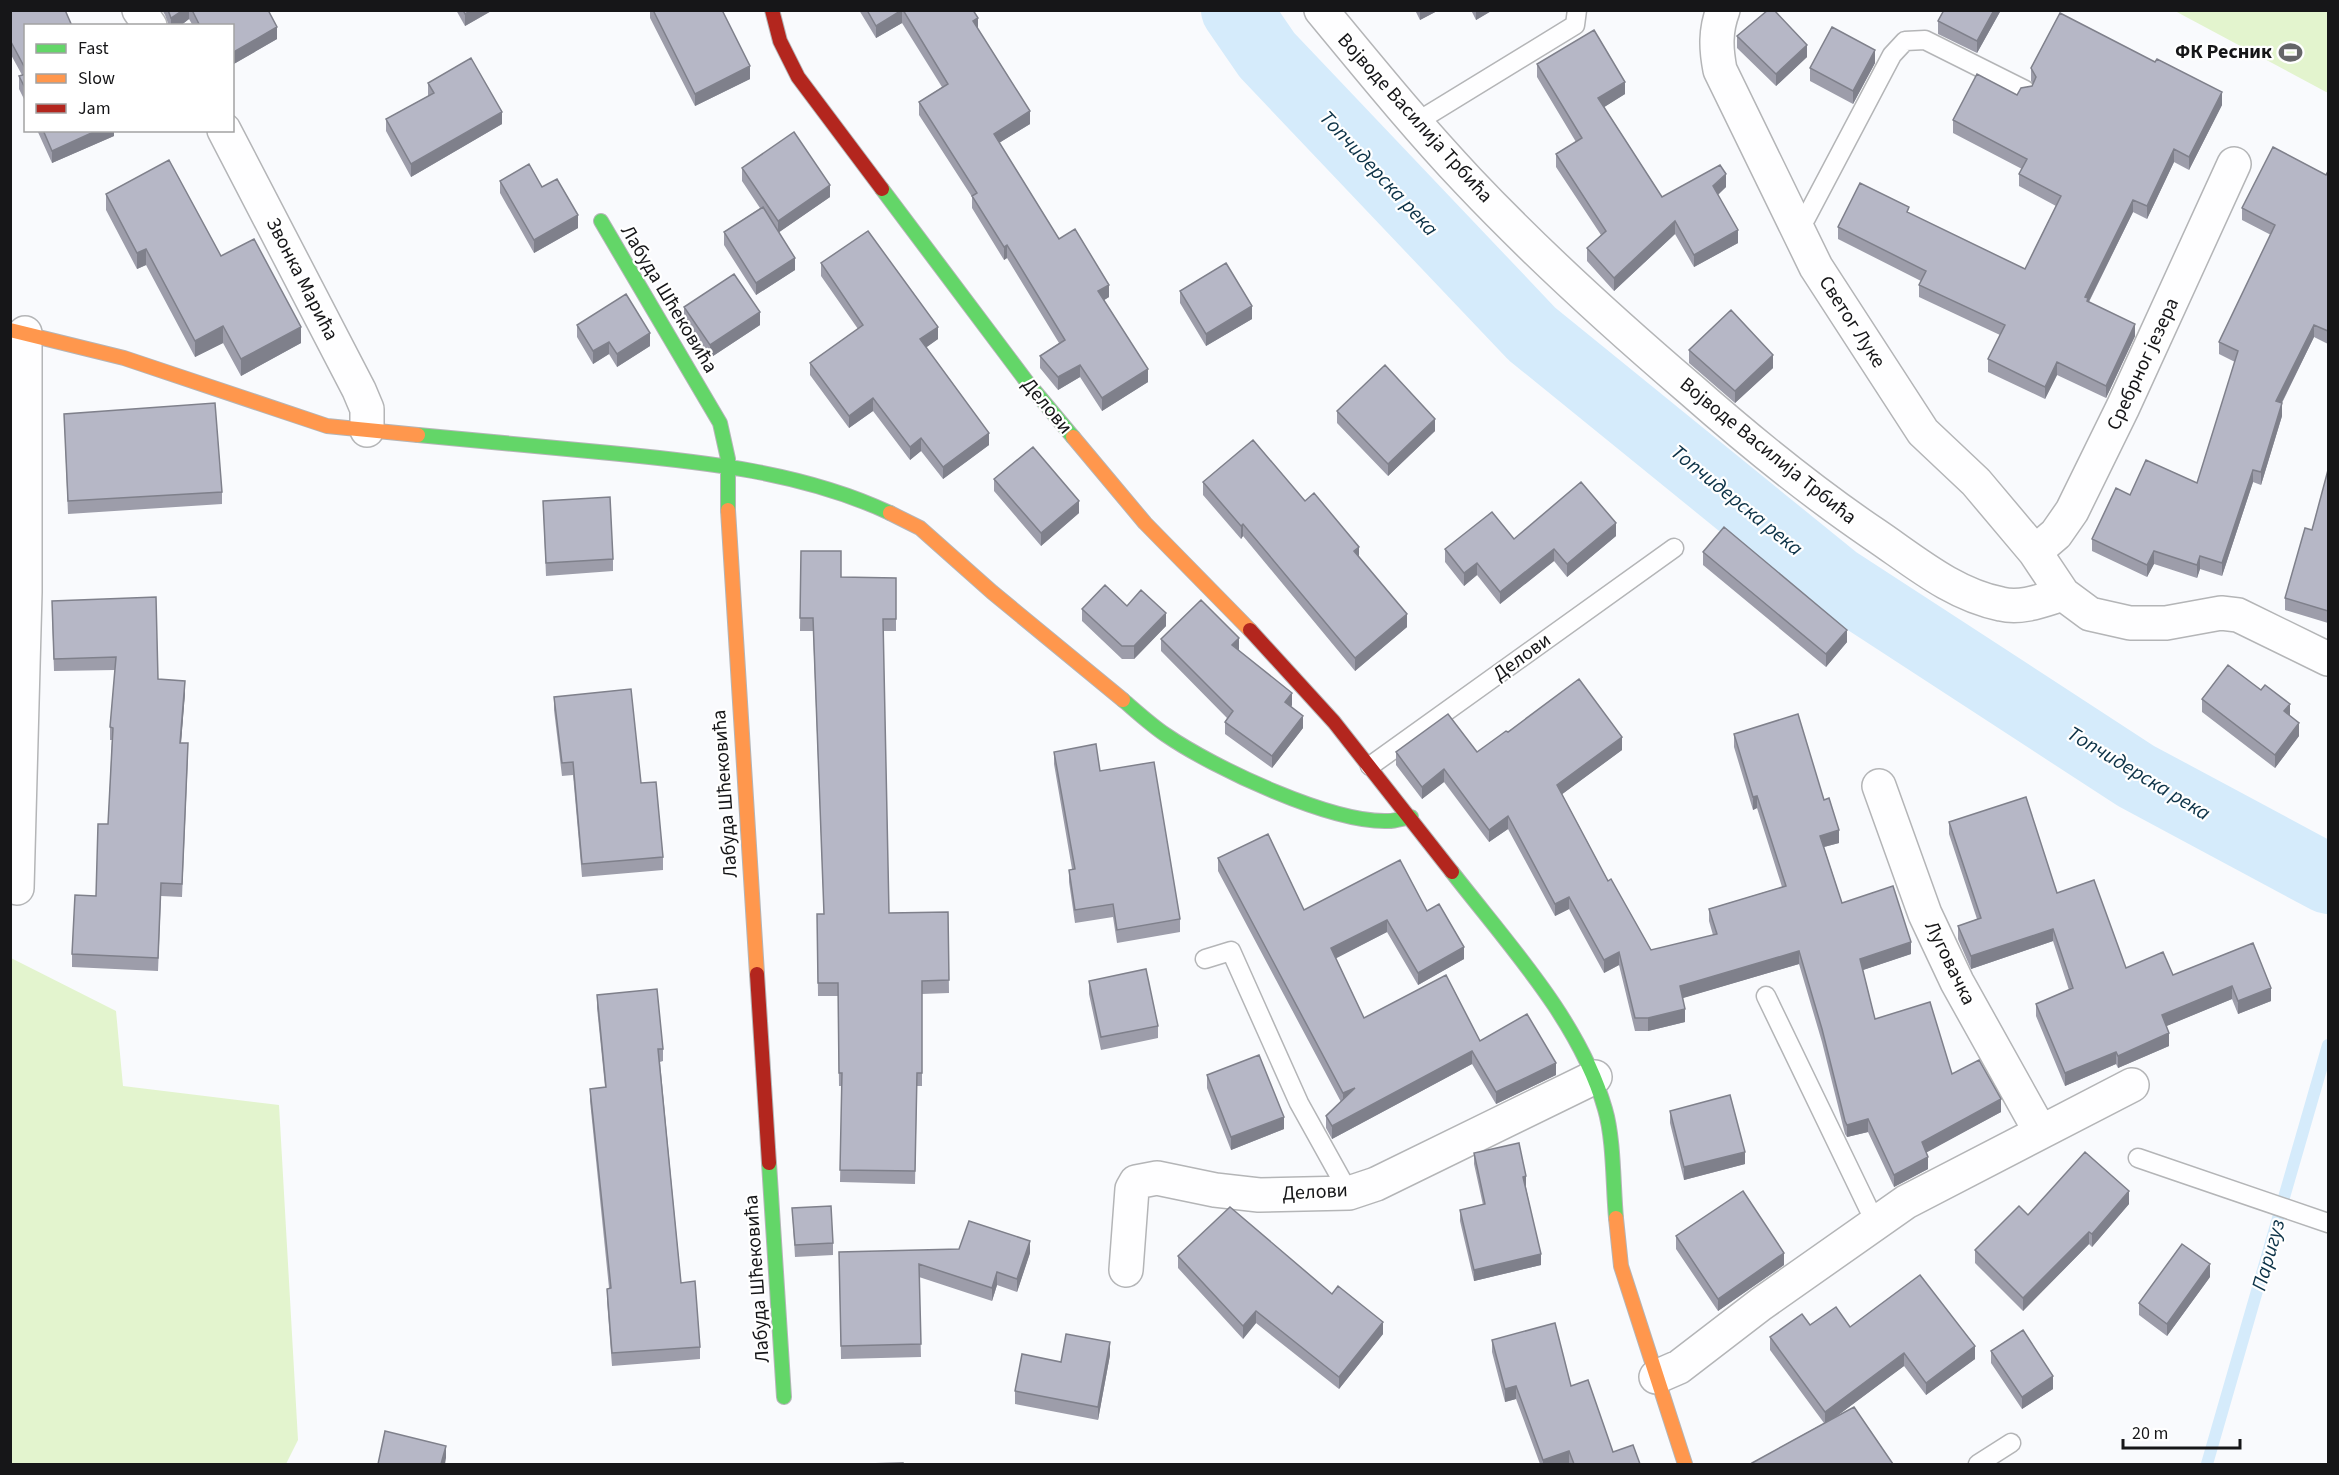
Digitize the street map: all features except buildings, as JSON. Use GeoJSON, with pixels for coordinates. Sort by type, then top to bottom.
{"type":"FeatureCollection","features":[{"type":"Feature","properties":{"kind":"street"},"geometry":{"type":"LineString","coordinates":[[139,10],[149,24]]}},
{"type":"Feature","properties":{"kind":"street","name":"Делови"},"geometry":{"type":"LineString","coordinates":[[772,10],[780,41],[798,77],[1027,382],[1145,523],[1280,660],[1370,766],[1544,993],[1579,1045],[1595,1077],[1606,1112],[1621,1266],[1685,1464]]}},
{"type":"Feature","properties":{"kind":"street","name":"Војводе Василија Трбића"},"geometry":{"type":"LineString","coordinates":[[1321,10],[1415,123],[1469,182],[1563,275],[1719,414],[1838,510],[1942,582],[1981,599],[2018,606],[2063,594]]}},
{"type":"Feature","properties":{"kind":"street","name":"Светог Луке"},"geometry":{"type":"LineString","coordinates":[[1723,10],[1718,23],[1716,49],[1720,70],[1816,267],[1923,432],[1976,482],[2035,552],[2063,594]]}},
{"type":"Feature","properties":{"kind":"street","name":"Звонка Марића"},"geometry":{"type":"LineString","coordinates":[[225,132],[359,390],[367,409],[367,430]]}},
{"type":"Feature","properties":{"kind":"street","name":"Сребрног језера"},"geometry":{"type":"LineString","coordinates":[[2035,552],[2056,534],[2072,511],[2123,407],[2234,164]]}},
{"type":"Feature","properties":{"kind":"street","name":"Лабуда Шћековића"},"geometry":{"type":"LineString","coordinates":[[601,221],[720,423],[730,467],[727,520],[784,1396]]}},
{"type":"Feature","properties":{"kind":"street"},"geometry":{"type":"LineString","coordinates":[[17,888],[25,592],[18,331],[118,358],[286,416],[327,426],[521,443],[730,467],[811,484],[856,497],[920,528],[992,592],[1157,728],[1191,751],[1298,799],[1347,816],[1388,822],[1411,817]]}},
{"type":"Feature","properties":{"kind":"street"},"geometry":{"type":"LineString","coordinates":[[2063,594],[2090,614],[2130,623],[2166,623],[2221,613],[2238,615],[2328,659]]}},
{"type":"Feature","properties":{"kind":"street","name":"Луговачка"},"geometry":{"type":"LineString","coordinates":[[1879,786],[1925,915],[1957,982],[2040,1131]]}},
{"type":"Feature","properties":{"kind":"street","name":"Делови"},"geometry":{"type":"LineString","coordinates":[[1126,1270],[1132,1189],[1136,1182],[1144,1178],[1157,1178],[1215,1190],[1259,1195],[1349,1193],[1376,1184],[1595,1077]]}},
{"type":"Feature","properties":{"kind":"street"},"geometry":{"type":"LineString","coordinates":[[1656,1377],[1679,1367],[1875,1222],[1944,1180],[2132,1086]]}},
{"type":"Feature","properties":{"kind":"lane"},"geometry":{"type":"LineString","coordinates":[[1415,123],[1575,25],[1577,10]]}},
{"type":"Feature","properties":{"kind":"lane"},"geometry":{"type":"LineString","coordinates":[[1797,225],[1806,218],[1892,55],[1905,42],[1925,39],[2025,90]]}},
{"type":"Feature","properties":{"kind":"lane","name":"Делови"},"geometry":{"type":"LineString","coordinates":[[1370,766],[1674,548]]}},
{"type":"Feature","properties":{"kind":"lane"},"geometry":{"type":"LineString","coordinates":[[1205,959],[1231,951],[1299,1103],[1349,1193]]}},
{"type":"Feature","properties":{"kind":"lane"},"geometry":{"type":"LineString","coordinates":[[1766,996],[1875,1222]]}},
{"type":"Feature","properties":{"kind":"lane"},"geometry":{"type":"LineString","coordinates":[[2138,1158],[2328,1223]]}},
{"type":"Feature","properties":{"kind":"lane"},"geometry":{"type":"LineString","coordinates":[[1978,1464],[2011,1443]]}},
{"type":"Feature","properties":{"kind":"green space","name":"ФК Ресник"},"geometry":{"type":"Polygon","coordinates":[[[2175,11],[2328,11],[2328,93],[2175,11]]]}},
{"type":"Feature","properties":{"kind":"green space"},"geometry":{"type":"Polygon","coordinates":[[[11,958],[116,1011],[123,1086],[279,1105],[298,1440],[286,1464],[11,1464],[11,958]]]}},
{"type":"Feature","properties":{"kind":"waterway","name":"Топчидерска река"},"geometry":{"type":"LineString","coordinates":[[1236,10],[1267,55],[1532,334],[1835,580],[2136,776],[2328,879]]}},
{"type":"Feature","properties":{"kind":"waterway","name":"Паригуз"},"geometry":{"type":"LineString","coordinates":[[2207,1464],[2328,1045]]}},
{"type":"Feature","properties":{"kind":"traffic: fast"},"geometry":{"type":"LineString","coordinates":[[882,189],[1027,382],[1073,437]]}},
{"type":"Feature","properties":{"kind":"traffic: fast"},"geometry":{"type":"LineString","coordinates":[[601,221],[720,423],[728,459],[728,510]]}},
{"type":"Feature","properties":{"kind":"traffic: fast"},"geometry":{"type":"LineString","coordinates":[[418,435],[717,465],[788,478],[857,499],[890,513]]}},
{"type":"Feature","properties":{"kind":"traffic: fast"},"geometry":{"type":"LineString","coordinates":[[1123,700],[1155,727],[1187,748],[1213,763],[1274,791],[1336,813],[1364,819],[1391,821],[1411,817]]}},
{"type":"Feature","properties":{"kind":"traffic: fast"},"geometry":{"type":"LineString","coordinates":[[1452,872],[1540,984],[1560,1014],[1594,1076],[1608,1121],[1616,1218]]}},
{"type":"Feature","properties":{"kind":"traffic: fast"},"geometry":{"type":"LineString","coordinates":[[769,1163],[784,1397]]}},
{"type":"Feature","properties":{"kind":"traffic: slow"},"geometry":{"type":"LineString","coordinates":[[10,330],[124,358],[327,426],[418,435]]}},
{"type":"Feature","properties":{"kind":"traffic: slow"},"geometry":{"type":"LineString","coordinates":[[1073,437],[1145,523],[1250,630]]}},
{"type":"Feature","properties":{"kind":"traffic: slow"},"geometry":{"type":"LineString","coordinates":[[728,510],[757,974]]}},
{"type":"Feature","properties":{"kind":"traffic: slow"},"geometry":{"type":"LineString","coordinates":[[890,513],[920,528],[992,592],[1123,700]]}},
{"type":"Feature","properties":{"kind":"traffic: slow"},"geometry":{"type":"LineString","coordinates":[[1616,1218],[1621,1266],[1685,1464]]}},
{"type":"Feature","properties":{"kind":"traffic: jam"},"geometry":{"type":"LineString","coordinates":[[772,10],[780,41],[798,77],[882,189]]}},
{"type":"Feature","properties":{"kind":"traffic: jam"},"geometry":{"type":"LineString","coordinates":[[1250,630],[1334,722],[1452,872]]}},
{"type":"Feature","properties":{"kind":"traffic: jam"},"geometry":{"type":"LineString","coordinates":[[757,974],[769,1163]]}},
{"type":"Feature","properties":{"kind":"place","name":"ФК Ресник"},"geometry":{"type":"Point","coordinates":[2290,52]}}]}
